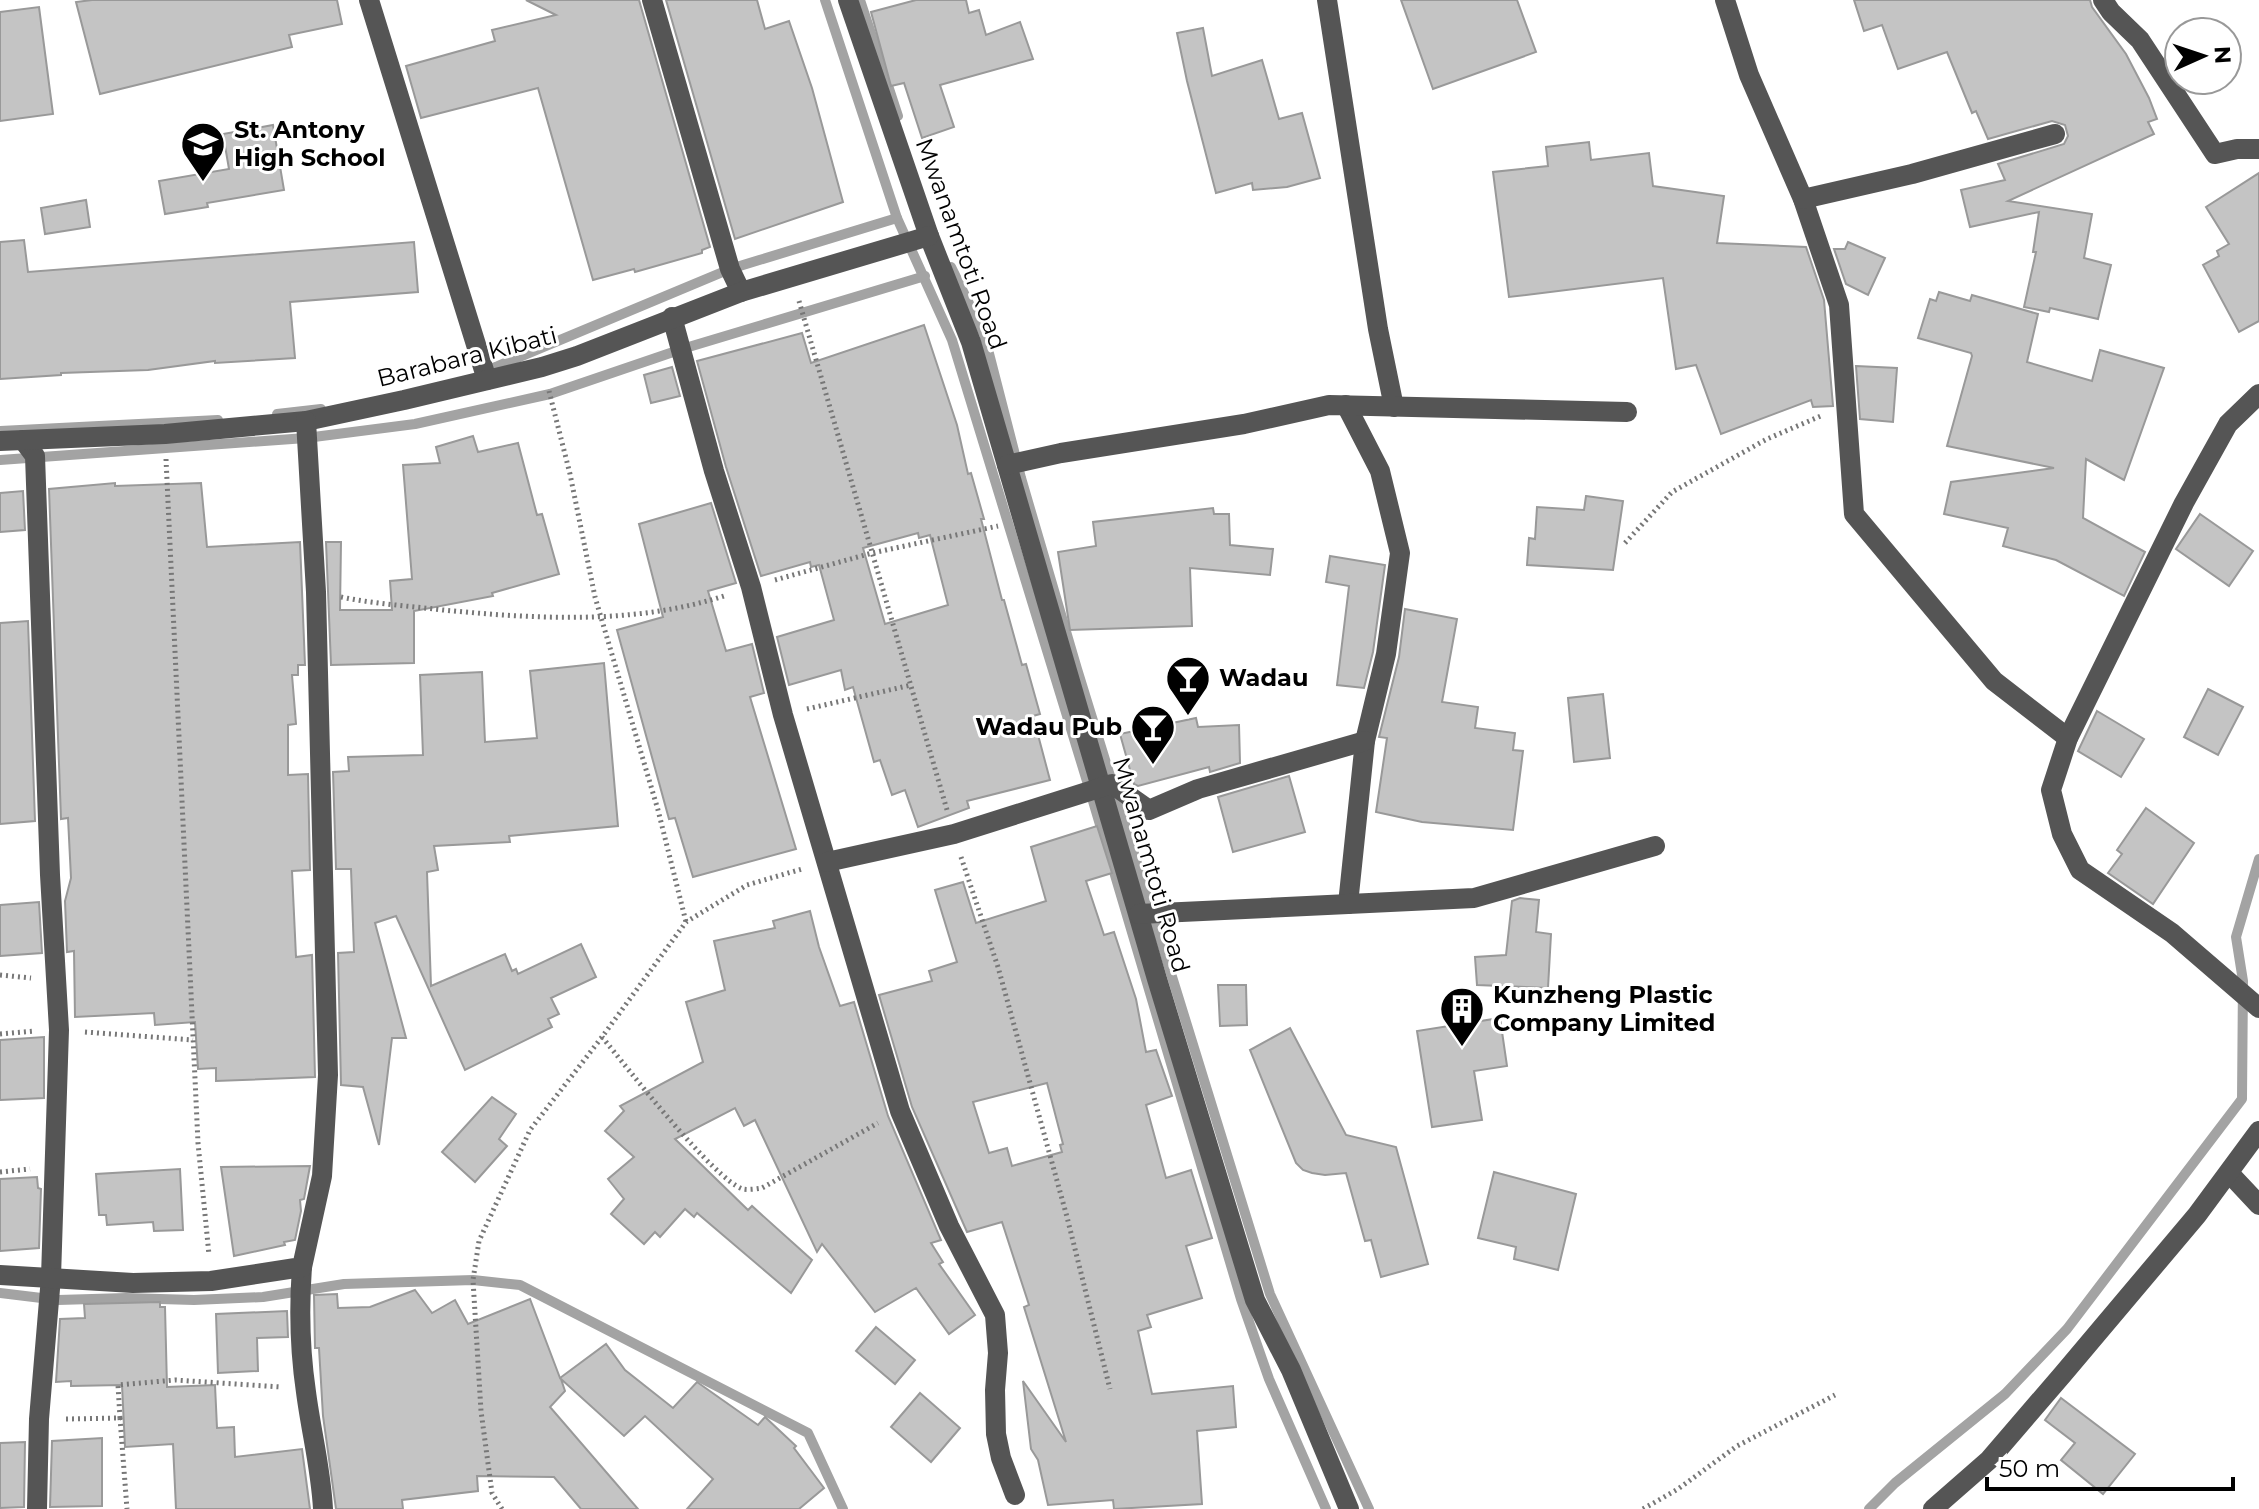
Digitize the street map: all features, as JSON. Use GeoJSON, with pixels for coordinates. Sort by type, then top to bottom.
{"type":"FeatureCollection","features":[{"type":"Feature","properties":{"kind":"street"},"geometry":{"type":"LineString","coordinates":[[369,0],[487,380]]}},
{"type":"Feature","properties":{"kind":"street"},"geometry":{"type":"LineString","coordinates":[[652,0],[730,269],[741,292]]}},
{"type":"Feature","properties":{"kind":"street","name":"Mwanamtoti Road"},"geometry":{"type":"LineString","coordinates":[[848,0],[929,236],[971,342],[1255,1300],[1291,1370],[1349,1509]]}},
{"type":"Feature","properties":{"kind":"street"},"geometry":{"type":"LineString","coordinates":[[1327,0],[1378,329],[1394,407]]}},
{"type":"Feature","properties":{"kind":"street"},"geometry":{"type":"LineString","coordinates":[[1725,0],[1749,75],[1803,199],[1839,305],[1854,514],[1994,681],[2068,738]]}},
{"type":"Feature","properties":{"kind":"street"},"geometry":{"type":"LineString","coordinates":[[2103,0],[2140,40],[2215,154],[2237,149],[2259,149]]}},
{"type":"Feature","properties":{"kind":"street"},"geometry":{"type":"LineString","coordinates":[[1803,199],[1912,174],[2055,134]]}},
{"type":"Feature","properties":{"kind":"street","name":"Barabara Kibati"},"geometry":{"type":"LineString","coordinates":[[0,441],[165,434],[306,421],[542,367],[741,292],[929,236]]}},
{"type":"Feature","properties":{"kind":"street"},"geometry":{"type":"LineString","coordinates":[[672,317],[714,471],[751,587],[783,715],[900,1111],[949,1226],[995,1315],[998,1353],[996,1434],[1015,1495]]}},
{"type":"Feature","properties":{"kind":"street"},"geometry":{"type":"LineString","coordinates":[[2259,394],[2228,424],[2184,503],[2068,738],[2051,790],[2062,834],[2080,870],[2172,933],[2259,1008]]}},
{"type":"Feature","properties":{"kind":"street"},"geometry":{"type":"LineString","coordinates":[[1346,405],[1380,471],[1400,553],[1386,654],[1365,741],[1348,904]]}},
{"type":"Feature","properties":{"kind":"street"},"geometry":{"type":"LineString","coordinates":[[1007,465],[1061,453],[1244,424],[1318,407],[1346,405],[1627,412]]}},
{"type":"Feature","properties":{"kind":"street"},"geometry":{"type":"LineString","coordinates":[[306,421],[316,592],[328,1075],[322,1176],[302,1267],[301,1292],[306,1390],[321,1470],[323,1509]]}},
{"type":"Feature","properties":{"kind":"street"},"geometry":{"type":"LineString","coordinates":[[23,440],[35,456],[50,875],[59,1030],[51,1277],[39,1419],[37,1509]]}},
{"type":"Feature","properties":{"kind":"street"},"geometry":{"type":"LineString","coordinates":[[827,862],[954,834],[1112,784],[1149,810],[1198,789],[1365,741]]}},
{"type":"Feature","properties":{"kind":"street"},"geometry":{"type":"LineString","coordinates":[[1139,914],[1474,898],[1655,846]]}},
{"type":"Feature","properties":{"kind":"street"},"geometry":{"type":"LineString","coordinates":[[1933,1509],[1989,1460],[2230,1174],[2259,1131]]}},
{"type":"Feature","properties":{"kind":"street"},"geometry":{"type":"LineString","coordinates":[[2230,1174],[2259,1205]]}},
{"type":"Feature","properties":{"kind":"street"},"geometry":{"type":"LineString","coordinates":[[0,1275],[133,1283],[211,1281],[302,1267]]}},
{"type":"Feature","properties":{"kind":"path"},"geometry":{"type":"LineString","coordinates":[[542,367],[570,474],[593,588],[658,810],[686,922]]}},
{"type":"Feature","properties":{"kind":"path"},"geometry":{"type":"LineString","coordinates":[[1625,543],[1672,492],[1767,439],[1846,406]]}},
{"type":"Feature","properties":{"kind":"path"},"geometry":{"type":"LineString","coordinates":[[165,434],[198,1143],[211,1281]]}},
{"type":"Feature","properties":{"kind":"path"},"geometry":{"type":"LineString","coordinates":[[316,592],[368,603],[514,617],[602,617],[702,603],[872,553],[1024,521]]}},
{"type":"Feature","properties":{"kind":"path"},"geometry":{"type":"LineString","coordinates":[[783,715],[911,685]]}},
{"type":"Feature","properties":{"kind":"path"},"geometry":{"type":"LineString","coordinates":[[502,1509],[492,1493],[481,1411],[473,1280],[479,1241],[530,1130],[686,922],[747,885],[827,862]]}},
{"type":"Feature","properties":{"kind":"path"},"geometry":{"type":"LineString","coordinates":[[0,1034],[59,1030],[193,1040]]}},
{"type":"Feature","properties":{"kind":"path"},"geometry":{"type":"LineString","coordinates":[[602,1037],[690,1141],[726,1178],[744,1189],[762,1188],[900,1111]]}},
{"type":"Feature","properties":{"kind":"path"},"geometry":{"type":"LineString","coordinates":[[127,1509],[118,1385],[175,1380],[306,1390]]}},
{"type":"Feature","properties":{"kind":"path"},"geometry":{"type":"LineString","coordinates":[[1643,1509],[1678,1489],[1737,1446],[1835,1395]]}},
{"type":"Feature","properties":{"kind":"path"},"geometry":{"type":"LineString","coordinates":[[39,1419],[120,1418]]}},
{"type":"Feature","properties":{"kind":"building"},"geometry":{"type":"Polygon","coordinates":[[[337,0],[342,24],[289,35],[292,47],[100,94],[76,2],[337,0]]]}},
{"type":"Feature","properties":{"kind":"building"},"geometry":{"type":"Polygon","coordinates":[[[526,0],[639,0],[710,247],[702,253],[593,280],[538,88],[421,118],[406,66],[495,41],[492,30],[556,15],[526,0]]]}},
{"type":"Feature","properties":{"kind":"building"},"geometry":{"type":"Polygon","coordinates":[[[666,0],[757,0],[765,29],[789,21],[812,88],[843,202],[735,239],[666,0]]]}},
{"type":"Feature","properties":{"kind":"building"},"geometry":{"type":"Polygon","coordinates":[[[916,0],[966,0],[969,13],[979,10],[986,35],[1020,22],[1033,59],[940,85],[954,127],[922,138],[904,83],[891,86],[871,12],[916,0]]]}},
{"type":"Feature","properties":{"kind":"building"},"geometry":{"type":"Polygon","coordinates":[[[1401,0],[1517,0],[1536,52],[1433,89],[1401,0]]]}},
{"type":"Feature","properties":{"kind":"building"},"geometry":{"type":"Polygon","coordinates":[[[1854,0],[2090,0],[2126,54],[2149,98],[2157,119],[2148,122],[2154,134],[2008,201],[2092,214],[2084,258],[2111,265],[2098,319],[2050,308],[2049,312],[2024,307],[2036,252],[2033,252],[2039,212],[1970,227],[1961,190],[2005,180],[1998,164],[2064,144],[2068,136],[2065,125],[2052,121],[1988,139],[1976,111],[1972,113],[1947,52],[1898,69],[1882,25],[1864,31],[1854,0]]]}},
{"type":"Feature","properties":{"kind":"building"},"geometry":{"type":"Polygon","coordinates":[[[39,7],[53,114],[0,121],[0,12],[39,7]]]}},
{"type":"Feature","properties":{"kind":"building"},"geometry":{"type":"Polygon","coordinates":[[[1203,28],[1212,76],[1262,60],[1279,119],[1302,113],[1320,178],[1287,187],[1253,190],[1252,183],[1216,193],[1177,33],[1203,28]]]}},
{"type":"Feature","properties":{"kind":"building"},"geometry":{"type":"Polygon","coordinates":[[[273,125],[284,190],[207,203],[208,207],[165,214],[159,181],[229,169],[223,134],[273,125]]]}},
{"type":"Feature","properties":{"kind":"building"},"geometry":{"type":"Polygon","coordinates":[[[1589,142],[1591,160],[1649,153],[1653,186],[1724,196],[1717,243],[1806,247],[1824,300],[1833,406],[1813,407],[1811,400],[1721,434],[1696,365],[1676,369],[1663,278],[1509,297],[1493,172],[1548,166],[1546,147],[1589,142]]]}},
{"type":"Feature","properties":{"kind":"building"},"geometry":{"type":"Polygon","coordinates":[[[2259,173],[2259,321],[2239,332],[2203,265],[2219,256],[2217,251],[2229,244],[2206,207],[2259,173]]]}},
{"type":"Feature","properties":{"kind":"building"},"geometry":{"type":"Polygon","coordinates":[[[86,200],[90,227],[45,234],[41,208],[86,200]]]}},
{"type":"Feature","properties":{"kind":"building"},"geometry":{"type":"Polygon","coordinates":[[[24,240],[28,272],[414,242],[418,292],[290,302],[295,358],[215,361],[148,370],[0,379],[0,242],[24,240]]]}},
{"type":"Feature","properties":{"kind":"building"},"geometry":{"type":"Polygon","coordinates":[[[1848,242],[1885,258],[1868,295],[1846,284],[1834,249],[1845,249],[1848,242]]]}},
{"type":"Feature","properties":{"kind":"building"},"geometry":{"type":"Polygon","coordinates":[[[1939,292],[1970,301],[1972,295],[2038,314],[2027,362],[2092,381],[2100,350],[2164,368],[2124,480],[2086,459],[2083,518],[2145,552],[2124,596],[2056,560],[2003,546],[2008,528],[1944,514],[1951,482],[2054,468],[1947,446],[1972,356],[1971,353],[1918,338],[1930,299],[1936,301],[1939,292]]]}},
{"type":"Feature","properties":{"kind":"building"},"geometry":{"type":"Polygon","coordinates":[[[924,325],[957,425],[968,474],[971,473],[1002,600],[1022,665],[1026,664],[1040,714],[1033,716],[1050,780],[967,801],[969,808],[918,827],[905,790],[892,795],[880,760],[874,762],[853,687],[845,690],[841,670],[789,685],[777,637],[834,620],[819,565],[811,567],[810,562],[761,576],[726,467],[697,361],[802,333],[811,363],[924,325]],[[918,533],[863,548],[885,624],[948,605],[930,535],[919,538],[918,533]]]}},
{"type":"Feature","properties":{"kind":"building"},"geometry":{"type":"Polygon","coordinates":[[[1856,366],[1897,368],[1893,422],[1860,419],[1856,366]]]}},
{"type":"Feature","properties":{"kind":"building"},"geometry":{"type":"Polygon","coordinates":[[[672,367],[680,396],[651,403],[644,375],[672,367]]]}},
{"type":"Feature","properties":{"kind":"building"},"geometry":{"type":"Polygon","coordinates":[[[473,436],[478,452],[518,443],[537,515],[542,514],[559,574],[492,593],[493,596],[414,611],[414,663],[331,665],[326,542],[341,542],[340,610],[392,610],[390,581],[412,579],[403,465],[440,463],[436,447],[473,436]]]}},
{"type":"Feature","properties":{"kind":"building"},"geometry":{"type":"Polygon","coordinates":[[[115,483],[115,486],[201,483],[207,547],[300,542],[305,665],[298,665],[298,675],[292,675],[296,724],[288,725],[288,775],[308,774],[310,870],[292,871],[296,957],[312,955],[315,1077],[216,1081],[216,1068],[198,1069],[195,1022],[155,1025],[154,1013],[75,1017],[74,951],[67,952],[65,901],[71,878],[68,818],[61,819],[49,489],[115,483]]]}},
{"type":"Feature","properties":{"kind":"building"},"geometry":{"type":"Polygon","coordinates":[[[23,491],[25,530],[0,532],[0,493],[23,491]]]}},
{"type":"Feature","properties":{"kind":"building"},"geometry":{"type":"Polygon","coordinates":[[[1586,496],[1623,501],[1613,570],[1527,565],[1529,538],[1535,539],[1537,507],[1584,510],[1586,496]]]}},
{"type":"Feature","properties":{"kind":"building"},"geometry":{"type":"Polygon","coordinates":[[[711,503],[736,583],[708,591],[726,651],[752,644],[764,693],[750,697],[796,849],[693,877],[675,818],[669,819],[617,630],[663,617],[639,524],[711,503]]]}},
{"type":"Feature","properties":{"kind":"building"},"geometry":{"type":"Polygon","coordinates":[[[1213,508],[1214,514],[1229,514],[1230,545],[1273,549],[1270,575],[1190,568],[1192,626],[1070,630],[1058,552],[1096,546],[1093,522],[1213,508]]]}},
{"type":"Feature","properties":{"kind":"building"},"geometry":{"type":"Polygon","coordinates":[[[2200,514],[2253,551],[2229,586],[2176,549],[2200,514]]]}},
{"type":"Feature","properties":{"kind":"building"},"geometry":{"type":"Polygon","coordinates":[[[1330,556],[1385,565],[1373,652],[1364,688],[1337,685],[1349,586],[1326,582],[1330,556]]]}},
{"type":"Feature","properties":{"kind":"building"},"geometry":{"type":"Polygon","coordinates":[[[1405,609],[1457,619],[1442,702],[1478,707],[1475,728],[1515,733],[1513,750],[1523,751],[1513,830],[1422,822],[1376,812],[1387,738],[1379,737],[1399,657],[1405,609]]]}},
{"type":"Feature","properties":{"kind":"building"},"geometry":{"type":"Polygon","coordinates":[[[28,621],[35,821],[0,824],[0,623],[28,621]]]}},
{"type":"Feature","properties":{"kind":"building"},"geometry":{"type":"Polygon","coordinates":[[[604,663],[618,826],[509,836],[510,842],[434,846],[438,870],[427,872],[431,986],[505,954],[512,971],[516,969],[518,974],[581,944],[596,977],[551,998],[559,1014],[548,1019],[552,1027],[465,1070],[396,916],[375,923],[406,1038],[392,1038],[379,1145],[363,1087],[341,1085],[338,953],[354,952],[351,869],[336,869],[333,772],[349,771],[348,757],[423,755],[420,675],[482,672],[485,742],[537,738],[530,671],[604,663]]]}},
{"type":"Feature","properties":{"kind":"building"},"geometry":{"type":"Polygon","coordinates":[[[2208,689],[2243,707],[2218,755],[2184,737],[2208,689]]]}},
{"type":"Feature","properties":{"kind":"building"},"geometry":{"type":"Polygon","coordinates":[[[1603,694],[1610,758],[1574,762],[1568,698],[1603,694]]]}},
{"type":"Feature","properties":{"kind":"building"},"geometry":{"type":"Polygon","coordinates":[[[2097,711],[2144,739],[2121,777],[2078,751],[2097,711]]]}},
{"type":"Feature","properties":{"kind":"building"},"geometry":{"type":"Polygon","coordinates":[[[1196,718],[1198,727],[1239,725],[1240,763],[1210,772],[1209,767],[1138,786],[1134,784],[1120,734],[1196,718]]]}},
{"type":"Feature","properties":{"kind":"building"},"geometry":{"type":"Polygon","coordinates":[[[1289,776],[1305,832],[1233,852],[1218,797],[1289,776]]]}},
{"type":"Feature","properties":{"kind":"building"},"geometry":{"type":"Polygon","coordinates":[[[2146,808],[2194,843],[2153,904],[2108,873],[2122,854],[2117,850],[2146,808]]]}},
{"type":"Feature","properties":{"kind":"building"},"geometry":{"type":"Polygon","coordinates":[[[1097,826],[1112,873],[1086,881],[1104,935],[1114,932],[1136,999],[1146,1052],[1156,1050],[1172,1096],[1146,1105],[1166,1178],[1191,1170],[1212,1238],[1186,1246],[1202,1298],[1147,1315],[1151,1327],[1138,1331],[1152,1394],[1233,1386],[1236,1427],[1197,1431],[1202,1504],[1114,1509],[1113,1500],[1048,1505],[1038,1460],[1031,1449],[1023,1381],[1066,1442],[1024,1307],[1029,1305],[1002,1222],[967,1232],[912,1107],[879,995],[932,981],[929,971],[957,962],[935,890],[963,882],[976,923],[1046,901],[1031,847],[1097,826]],[[1047,1083],[973,1102],[989,1153],[1007,1148],[1012,1166],[1062,1152],[1060,1145],[1063,1144],[1047,1083]]]}},
{"type":"Feature","properties":{"kind":"building"},"geometry":{"type":"Polygon","coordinates":[[[1520,898],[1539,900],[1536,932],[1551,934],[1548,988],[1477,985],[1475,957],[1506,955],[1512,901],[1520,898]]]}},
{"type":"Feature","properties":{"kind":"building"},"geometry":{"type":"Polygon","coordinates":[[[39,902],[42,953],[0,956],[0,905],[39,902]]]}},
{"type":"Feature","properties":{"kind":"building"},"geometry":{"type":"Polygon","coordinates":[[[810,911],[840,1006],[854,1002],[888,1116],[941,1240],[931,1243],[943,1262],[939,1264],[975,1315],[949,1334],[916,1288],[875,1312],[822,1244],[817,1252],[755,1120],[744,1126],[735,1108],[675,1139],[748,1210],[752,1206],[812,1260],[791,1293],[697,1213],[694,1217],[685,1209],[660,1237],[655,1232],[644,1244],[611,1214],[624,1199],[608,1179],[634,1157],[605,1131],[624,1111],[620,1106],[703,1062],[686,1002],[725,990],[714,941],[775,928],[773,921],[810,911]]]}},
{"type":"Feature","properties":{"kind":"building"},"geometry":{"type":"Polygon","coordinates":[[[1218,985],[1246,985],[1247,1025],[1220,1026],[1218,985]]]}},
{"type":"Feature","properties":{"kind":"building","name":"Kunzheng Plastic Company Limited"},"geometry":{"type":"Polygon","coordinates":[[[1500,1018],[1507,1066],[1474,1071],[1482,1120],[1432,1127],[1417,1031],[1500,1018]]]}},
{"type":"Feature","properties":{"kind":"building"},"geometry":{"type":"Polygon","coordinates":[[[1290,1028],[1346,1135],[1396,1147],[1428,1264],[1381,1277],[1371,1240],[1365,1241],[1346,1173],[1312,1173],[1296,1163],[1250,1050],[1290,1028]]]}},
{"type":"Feature","properties":{"kind":"building"},"geometry":{"type":"Polygon","coordinates":[[[44,1037],[44,1098],[0,1100],[0,1040],[44,1037]]]}},
{"type":"Feature","properties":{"kind":"building"},"geometry":{"type":"Polygon","coordinates":[[[492,1097],[516,1114],[499,1139],[507,1146],[475,1182],[442,1152],[492,1097]]]}},
{"type":"Feature","properties":{"kind":"building"},"geometry":{"type":"Polygon","coordinates":[[[310,1166],[304,1199],[300,1200],[295,1240],[234,1256],[221,1167],[310,1166]]]}},
{"type":"Feature","properties":{"kind":"building"},"geometry":{"type":"Polygon","coordinates":[[[180,1169],[183,1230],[154,1231],[153,1222],[107,1225],[106,1215],[99,1215],[96,1174],[180,1169]]]}},
{"type":"Feature","properties":{"kind":"building"},"geometry":{"type":"Polygon","coordinates":[[[1494,1172],[1576,1194],[1558,1270],[1514,1259],[1516,1247],[1478,1238],[1494,1172]]]}},
{"type":"Feature","properties":{"kind":"building"},"geometry":{"type":"Polygon","coordinates":[[[37,1177],[38,1188],[41,1189],[39,1248],[0,1251],[0,1179],[37,1177]]]}},
{"type":"Feature","properties":{"kind":"building"},"geometry":{"type":"Polygon","coordinates":[[[415,1290],[432,1313],[455,1300],[468,1324],[530,1299],[560,1378],[606,1344],[625,1370],[673,1408],[697,1382],[758,1425],[765,1417],[796,1446],[794,1448],[824,1488],[799,1509],[687,1509],[713,1479],[645,1416],[624,1436],[561,1379],[565,1391],[550,1407],[638,1509],[581,1509],[554,1477],[477,1476],[478,1491],[402,1500],[403,1509],[336,1509],[323,1416],[319,1348],[315,1348],[314,1295],[337,1294],[338,1308],[370,1307],[415,1290]]]}},
{"type":"Feature","properties":{"kind":"building"},"geometry":{"type":"Polygon","coordinates":[[[160,1302],[160,1307],[165,1307],[167,1387],[215,1385],[217,1428],[234,1427],[235,1457],[302,1449],[310,1509],[176,1509],[173,1444],[125,1447],[122,1385],[71,1386],[71,1381],[56,1382],[60,1319],[85,1318],[84,1304],[160,1302]]]}},
{"type":"Feature","properties":{"kind":"building"},"geometry":{"type":"Polygon","coordinates":[[[287,1311],[288,1337],[257,1338],[258,1371],[218,1373],[216,1314],[287,1311]]]}},
{"type":"Feature","properties":{"kind":"building"},"geometry":{"type":"Polygon","coordinates":[[[876,1327],[915,1360],[895,1384],[856,1351],[876,1327]]]}},
{"type":"Feature","properties":{"kind":"building"},"geometry":{"type":"Polygon","coordinates":[[[920,1393],[960,1428],[931,1462],[891,1427],[920,1393]]]}},
{"type":"Feature","properties":{"kind":"building"},"geometry":{"type":"Polygon","coordinates":[[[2061,1398],[2135,1454],[2103,1494],[2061,1460],[2075,1443],[2045,1420],[2061,1398]]]}},
{"type":"Feature","properties":{"kind":"building"},"geometry":{"type":"Polygon","coordinates":[[[102,1438],[102,1506],[50,1507],[52,1441],[102,1438]]]}},
{"type":"Feature","properties":{"kind":"building"},"geometry":{"type":"Polygon","coordinates":[[[25,1442],[24,1507],[0,1508],[0,1443],[25,1442]]]}},
{"type":"Feature","properties":{"kind":"waterway"},"geometry":{"type":"LineString","coordinates":[[825,0],[897,218],[952,340],[1241,1299],[1269,1379],[1326,1509]]}},
{"type":"Feature","properties":{"kind":"waterway"},"geometry":{"type":"LineString","coordinates":[[860,0],[898,116]]}},
{"type":"Feature","properties":{"kind":"waterway"},"geometry":{"type":"LineString","coordinates":[[481,373],[730,269],[897,218]]}},
{"type":"Feature","properties":{"kind":"waterway"},"geometry":{"type":"LineString","coordinates":[[951,267],[984,334],[1021,478],[1077,669],[1270,1294],[1369,1509]]}},
{"type":"Feature","properties":{"kind":"waterway"},"geometry":{"type":"LineString","coordinates":[[0,460],[306,438],[415,424],[550,394],[682,349],[925,276]]}},
{"type":"Feature","properties":{"kind":"waterway"},"geometry":{"type":"LineString","coordinates":[[277,414],[321,409]]}},
{"type":"Feature","properties":{"kind":"waterway"},"geometry":{"type":"LineString","coordinates":[[0,431],[218,420]]}},
{"type":"Feature","properties":{"kind":"waterway"},"geometry":{"type":"LineString","coordinates":[[1869,1509],[1895,1483],[2005,1394],[2067,1329],[2242,1099],[2243,981],[2236,937],[2259,859]]}},
{"type":"Feature","properties":{"kind":"waterway"},"geometry":{"type":"LineString","coordinates":[[0,1293],[58,1300],[194,1300],[263,1297],[344,1284],[473,1280],[520,1285],[808,1433],[843,1509]]}},
{"type":"Feature","properties":{"kind":"place","name":"St. Antony High School"},"geometry":{"type":"Point","coordinates":[203,183]}},
{"type":"Feature","properties":{"kind":"place","name":"Wadau"},"geometry":{"type":"Point","coordinates":[1188,717]}},
{"type":"Feature","properties":{"kind":"place","name":"Wadau Pub"},"geometry":{"type":"Point","coordinates":[1153,766]}},
{"type":"Feature","properties":{"kind":"place","name":"Kunzheng Plastic Company Limited"},"geometry":{"type":"Point","coordinates":[1462,1048]}}]}
